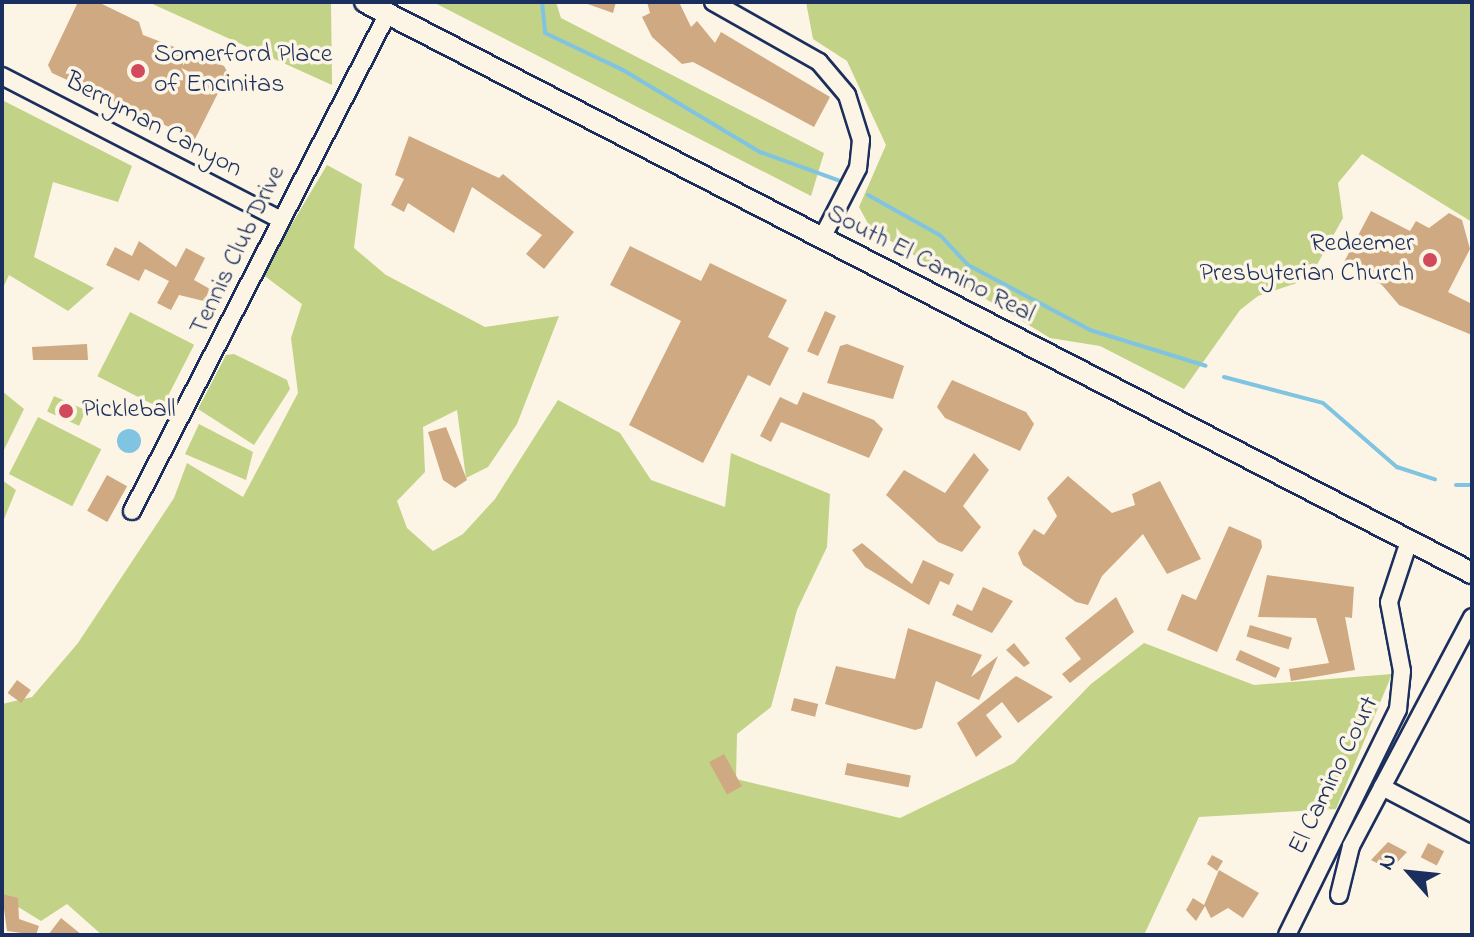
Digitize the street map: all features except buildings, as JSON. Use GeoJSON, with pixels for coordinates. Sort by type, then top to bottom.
{"type":"FeatureCollection","features":[{"type":"Feature","properties":{"kind":"main road","name":"South El Camino Real"},"geometry":{"type":"LineString","coordinates":[[365,2],[1472,573]]}},
{"type":"Feature","properties":{"kind":"street"},"geometry":{"type":"LineString","coordinates":[[713,2],[819,62],[847,95],[861,140],[858,168],[822,238]]}},
{"type":"Feature","properties":{"kind":"street","name":"Tennis Club Drive"},"geometry":{"type":"LineString","coordinates":[[132,511],[388,13]]}},
{"type":"Feature","properties":{"kind":"street","name":"Berryman Canyon"},"geometry":{"type":"LineString","coordinates":[[2,76],[281,220]]}},
{"type":"Feature","properties":{"kind":"street","name":"El Camino Court"},"geometry":{"type":"LineString","coordinates":[[1287,935],[1398,709],[1402,671],[1389,602],[1409,541]]}},
{"type":"Feature","properties":{"kind":"street"},"geometry":{"type":"LineString","coordinates":[[1339,895],[1351,846],[1466,642],[1472,617]]}},
{"type":"Feature","properties":{"kind":"street"},"geometry":{"type":"LineString","coordinates":[[1382,787],[1472,834]]}},
{"type":"Feature","properties":{"kind":"green space"},"geometry":{"type":"Polygon","coordinates":[[[148,2],[331,2],[332,85],[148,2]]]}},
{"type":"Feature","properties":{"kind":"green space"},"geometry":{"type":"Polygon","coordinates":[[[433,2],[556,2],[561,18],[824,153],[811,196],[433,2]]]}},
{"type":"Feature","properties":{"kind":"green space"},"geometry":{"type":"Polygon","coordinates":[[[806,2],[1472,2],[1472,222],[1362,154],[1338,183],[1343,218],[1309,279],[1258,296],[1240,310],[1184,389],[1100,346],[1050,338],[871,229],[859,207],[886,145],[847,61],[813,39],[806,2]]]}},
{"type":"Feature","properties":{"kind":"green space"},"geometry":{"type":"Polygon","coordinates":[[[2,100],[132,166],[118,202],[53,182],[34,257],[94,288],[68,311],[9,275],[2,290],[2,100]]]}},
{"type":"Feature","properties":{"kind":"green space"},"geometry":{"type":"Polygon","coordinates":[[[327,165],[362,184],[354,248],[386,275],[485,327],[559,316],[517,424],[488,467],[466,478],[457,410],[423,427],[425,472],[397,501],[407,528],[433,551],[463,534],[495,499],[558,400],[620,433],[651,480],[725,507],[731,453],[830,494],[827,547],[797,610],[771,707],[737,734],[736,779],[900,818],[1014,763],[1091,684],[1144,643],[1254,685],[1392,674],[1336,809],[1199,817],[1144,935],[102,935],[67,904],[41,921],[2,897],[2,704],[32,697],[78,643],[174,498],[187,463],[243,497],[298,393],[291,338],[302,304],[262,274],[327,165]]]}},
{"type":"Feature","properties":{"kind":"green space"},"geometry":{"type":"Polygon","coordinates":[[[130,312],[194,345],[161,409],[97,376],[130,312]]]}},
{"type":"Feature","properties":{"kind":"green space"},"geometry":{"type":"Polygon","coordinates":[[[234,354],[287,380],[290,389],[254,445],[198,409],[226,355],[234,354]]]}},
{"type":"Feature","properties":{"kind":"green space"},"geometry":{"type":"Polygon","coordinates":[[[2,391],[24,409],[2,454],[2,391]]]}},
{"type":"Feature","properties":{"kind":"green space","name":"Pickleball"},"geometry":{"type":"Polygon","coordinates":[[[54,396],[86,410],[79,426],[47,412],[54,396]]]}},
{"type":"Feature","properties":{"kind":"green space"},"geometry":{"type":"Polygon","coordinates":[[[38,417],[101,449],[72,506],[9,474],[38,417]]]}},
{"type":"Feature","properties":{"kind":"green space"},"geometry":{"type":"Polygon","coordinates":[[[199,424],[253,452],[246,480],[185,454],[199,424]]]}},
{"type":"Feature","properties":{"kind":"green space"},"geometry":{"type":"Polygon","coordinates":[[[2,480],[16,490],[2,524],[2,480]]]}},
{"type":"Feature","properties":{"kind":"water"},"geometry":{"type":"Polygon","coordinates":[[[129,429],[140,436],[141,441],[134,452],[129,453],[118,446],[117,441],[124,430],[129,429]]]}},
{"type":"Feature","properties":{"kind":"waterway"},"geometry":{"type":"LineString","coordinates":[[542,2],[545,33],[623,70],[760,152],[840,181]]}},
{"type":"Feature","properties":{"kind":"waterway"},"geometry":{"type":"LineString","coordinates":[[868,195],[940,235],[968,265],[1090,330],[1206,366]]}},
{"type":"Feature","properties":{"kind":"waterway"},"geometry":{"type":"LineString","coordinates":[[1224,377],[1323,403],[1397,467],[1435,479]]}},
{"type":"Feature","properties":{"kind":"waterway"},"geometry":{"type":"LineString","coordinates":[[1456,485],[1472,485]]}},
{"type":"Feature","properties":{"kind":"place","name":"Somerford Place of Encinitas"},"geometry":{"type":"Point","coordinates":[138,71]}},
{"type":"Feature","properties":{"kind":"place","name":"Redeemer Presbyterian Church"},"geometry":{"type":"Point","coordinates":[1430,260]}},
{"type":"Feature","properties":{"kind":"place","name":"Pickleball"},"geometry":{"type":"Point","coordinates":[66,411]}}]}
